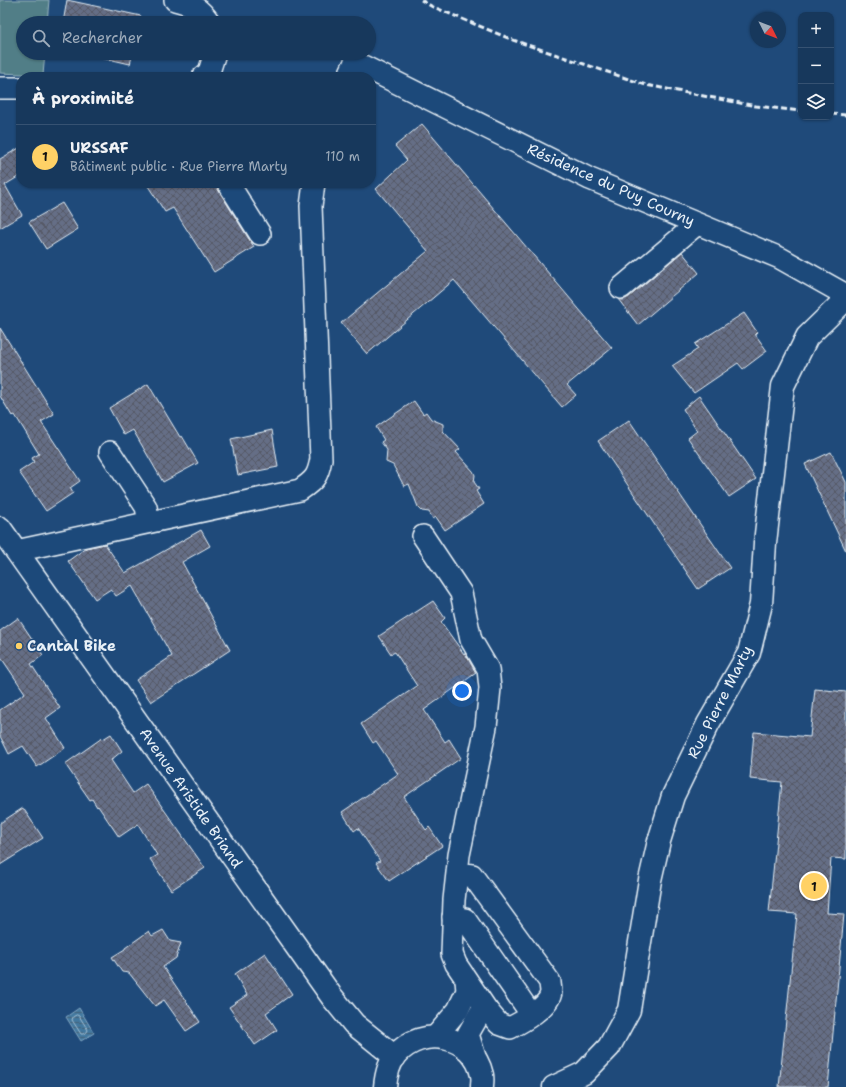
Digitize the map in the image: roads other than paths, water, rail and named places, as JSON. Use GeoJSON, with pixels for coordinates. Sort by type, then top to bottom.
{"type":"FeatureCollection","features":[{"type":"Feature","properties":{"kind":"main road","name":"Rue Pierre Marty"},"geometry":{"type":"LineString","coordinates":[[554,1087],[584,1073],[610,1047],[629,1010],[650,880],[659,841],[673,796],[708,724],[749,653],[761,604],[766,535],[783,386],[807,337],[846,298]]}},
{"type":"Feature","properties":{"kind":"main road","name":"Avenue Aristide Briand"},"geometry":{"type":"LineString","coordinates":[[0,528],[332,997],[354,1024],[395,1056]]}},
{"type":"Feature","properties":{"kind":"main road"},"geometry":{"type":"LineString","coordinates":[[385,1087],[388,1071],[395,1056],[406,1045],[421,1038],[436,1036],[452,1040],[466,1048],[476,1060],[482,1075],[482,1087]]}},
{"type":"Feature","properties":{"kind":"street"},"geometry":{"type":"LineString","coordinates":[[175,0],[188,3],[205,16]]}},
{"type":"Feature","properties":{"kind":"street"},"geometry":{"type":"LineString","coordinates":[[209,72],[213,60]]}},
{"type":"Feature","properties":{"kind":"street","name":"Résidence du Puy Courny"},"geometry":{"type":"LineString","coordinates":[[376,81],[590,179],[780,258],[846,295]]}},
{"type":"Feature","properties":{"kind":"street"},"geometry":{"type":"LineString","coordinates":[[0,88],[16,88]]}},
{"type":"Feature","properties":{"kind":"street"},"geometry":{"type":"LineString","coordinates":[[231,188],[260,234]]}},
{"type":"Feature","properties":{"kind":"street"},"geometry":{"type":"LineString","coordinates":[[16,551],[300,490],[312,482],[318,473],[321,459],[310,206],[313,188]]}},
{"type":"Feature","properties":{"kind":"street"},"geometry":{"type":"LineString","coordinates":[[620,288],[697,224]]}},
{"type":"Feature","properties":{"kind":"street"},"geometry":{"type":"LineString","coordinates":[[110,452],[146,506],[149,522]]}},
{"type":"Feature","properties":{"kind":"street"},"geometry":{"type":"LineString","coordinates":[[423,536],[461,593],[471,640],[488,668],[490,681],[486,727],[459,855],[457,873],[454,900],[452,954],[456,964],[486,1010],[499,1024],[510,1028],[544,1005],[551,993],[550,982],[472,875],[457,873]]}},
{"type":"Feature","properties":{"kind":"street"},"geometry":{"type":"LineString","coordinates":[[453,917],[465,919],[531,1014]]}},
{"type":"Feature","properties":{"kind":"street"},"geometry":{"type":"LineString","coordinates":[[436,1036],[458,1010],[467,992],[466,980]]}},
{"type":"Feature","properties":{"kind":"street"},"geometry":{"type":"LineString","coordinates":[[476,1060],[468,1034],[480,1013],[486,1010]]}},
{"type":"Feature","properties":{"kind":"water"},"geometry":{"type":"Polygon","coordinates":[[[79,1008],[94,1033],[81,1041],[66,1017],[79,1008]]]}},
{"type":"Feature","properties":{"kind":"railway"},"geometry":{"type":"LineString","coordinates":[[421,0],[431,6],[513,40],[646,85],[756,106],[798,111]]}},
{"type":"Feature","properties":{"kind":"railway"},"geometry":{"type":"LineString","coordinates":[[834,114],[846,115]]}},
{"type":"Feature","properties":{"kind":"place","name":"Cantal Bike"},"geometry":{"type":"Point","coordinates":[19,646]}},
{"type":"Feature","properties":{"kind":"place","name":"URSSAF"},"geometry":{"type":"Point","coordinates":[814,886]}}]}
